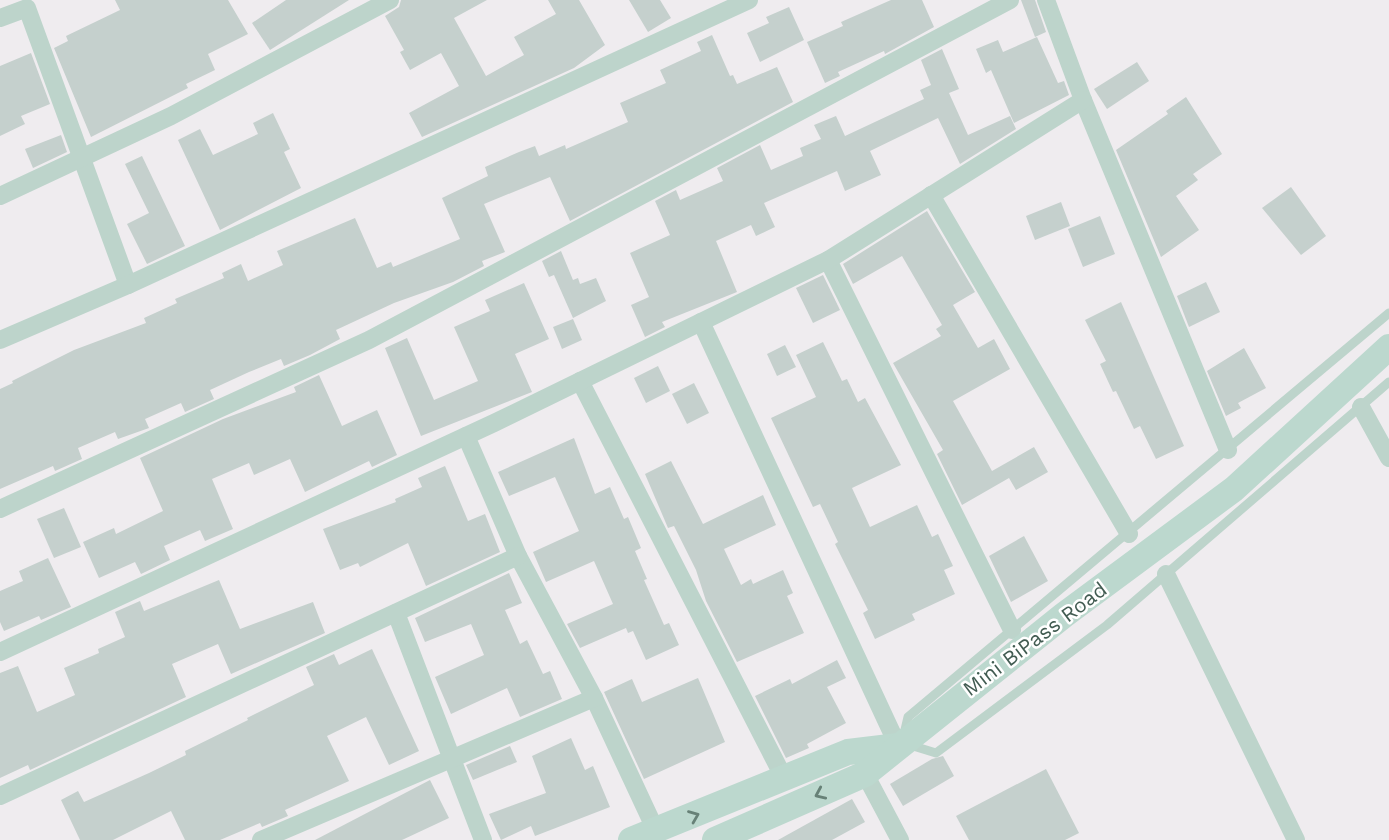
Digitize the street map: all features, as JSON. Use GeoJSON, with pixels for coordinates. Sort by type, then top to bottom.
{"type":"FeatureCollection","features":[{"type":"Feature","properties":{"kind":"street"},"geometry":{"type":"LineString","coordinates":[[0,196],[171,117],[390,0]]}},
{"type":"Feature","properties":{"kind":"street"},"geometry":{"type":"LineString","coordinates":[[0,340],[128,285],[749,0]]}},
{"type":"Feature","properties":{"kind":"street"},"geometry":{"type":"LineString","coordinates":[[0,509],[369,340],[1010,0]]}},
{"type":"Feature","properties":{"kind":"street"},"geometry":{"type":"LineString","coordinates":[[1046,0],[1083,100],[1228,450]]}},
{"type":"Feature","properties":{"kind":"street"},"geometry":{"type":"LineString","coordinates":[[0,18],[25,4],[128,285]]}},
{"type":"Feature","properties":{"kind":"street"},"geometry":{"type":"LineString","coordinates":[[0,652],[466,436],[828,260],[1083,100]]}},
{"type":"Feature","properties":{"kind":"street"},"geometry":{"type":"LineString","coordinates":[[931,195],[1129,534]]}},
{"type":"Feature","properties":{"kind":"street"},"geometry":{"type":"LineString","coordinates":[[828,260],[1012,630]]}},
{"type":"Feature","properties":{"kind":"street"},"geometry":{"type":"LineString","coordinates":[[631,840],[785,780],[848,752],[900,744],[701,322]]}},
{"type":"Feature","properties":{"kind":"street","name":"Mini BiPass Road"},"geometry":{"type":"LineString","coordinates":[[715,840],[865,774],[1064,615],[1234,489],[1389,347]]}},
{"type":"Feature","properties":{"kind":"street"},"geometry":{"type":"LineString","coordinates":[[580,381],[785,780]]}},
{"type":"Feature","properties":{"kind":"street"},"geometry":{"type":"LineString","coordinates":[[1361,407],[1389,458]]}},
{"type":"Feature","properties":{"kind":"street"},"geometry":{"type":"LineString","coordinates":[[466,436],[518,556],[594,698],[656,831]]}},
{"type":"Feature","properties":{"kind":"street"},"geometry":{"type":"LineString","coordinates":[[0,796],[518,556]]}},
{"type":"Feature","properties":{"kind":"street"},"geometry":{"type":"LineString","coordinates":[[1166,574],[1296,840]]}},
{"type":"Feature","properties":{"kind":"street"},"geometry":{"type":"LineString","coordinates":[[396,612],[449,758],[483,840]]}},
{"type":"Feature","properties":{"kind":"street"},"geometry":{"type":"LineString","coordinates":[[261,840],[594,698]]}},
{"type":"Feature","properties":{"kind":"street"},"geometry":{"type":"LineString","coordinates":[[865,774],[900,840]]}},
{"type":"Feature","properties":{"kind":"lane"},"geometry":{"type":"LineString","coordinates":[[1389,313],[1129,534],[908,716],[900,744],[936,753],[1107,625],[1389,382]]}},
{"type":"Feature","properties":{"kind":"building"},"geometry":{"type":"Polygon","coordinates":[[[115,0],[228,0],[248,34],[208,54],[215,70],[186,84],[188,88],[91,137],[54,48],[68,41],[66,36],[120,10],[115,0]]]}},
{"type":"Feature","properties":{"kind":"building"},"geometry":{"type":"Polygon","coordinates":[[[286,0],[349,0],[270,50],[252,23],[286,0]]]}},
{"type":"Feature","properties":{"kind":"building"},"geometry":{"type":"Polygon","coordinates":[[[401,0],[487,0],[454,18],[486,76],[524,55],[514,37],[556,14],[548,0],[579,0],[605,45],[574,68],[422,137],[409,113],[459,86],[441,53],[410,70],[400,52],[404,50],[385,16],[399,7],[401,0]]]}},
{"type":"Feature","properties":{"kind":"building"},"geometry":{"type":"Polygon","coordinates":[[[629,0],[660,0],[671,18],[648,32],[629,0]]]}},
{"type":"Feature","properties":{"kind":"building"},"geometry":{"type":"Polygon","coordinates":[[[891,0],[922,0],[934,27],[885,54],[884,51],[838,72],[840,76],[825,83],[807,42],[843,26],[841,22],[891,0]]]}},
{"type":"Feature","properties":{"kind":"building"},"geometry":{"type":"Polygon","coordinates":[[[1021,0],[1035,0],[1046,32],[1035,37],[1021,0]]]}},
{"type":"Feature","properties":{"kind":"building"},"geometry":{"type":"Polygon","coordinates":[[[789,7],[804,40],[760,62],[747,33],[769,23],[766,17],[789,7]]]}},
{"type":"Feature","properties":{"kind":"building"},"geometry":{"type":"Polygon","coordinates":[[[712,35],[730,76],[733,75],[737,84],[777,67],[793,102],[570,221],[550,177],[484,204],[505,252],[482,261],[484,266],[453,282],[394,303],[336,330],[340,339],[310,355],[284,366],[281,359],[249,372],[210,390],[214,399],[185,412],[181,403],[145,419],[149,428],[118,439],[115,432],[78,448],[82,459],[55,471],[53,466],[0,489],[0,389],[13,383],[12,381],[74,350],[146,323],[144,318],[177,303],[175,299],[224,278],[222,273],[241,264],[248,281],[283,265],[277,251],[355,218],[377,268],[391,262],[393,267],[460,239],[442,198],[488,176],[485,167],[519,152],[535,146],[539,156],[565,145],[566,149],[628,122],[620,103],[666,83],[660,70],[701,51],[697,42],[712,35]]]}},
{"type":"Feature","properties":{"kind":"building"},"geometry":{"type":"Polygon","coordinates":[[[1037,37],[1058,83],[1064,81],[1069,95],[1014,123],[991,70],[986,73],[976,49],[998,40],[1003,52],[1037,37]]]}},
{"type":"Feature","properties":{"kind":"building"},"geometry":{"type":"Polygon","coordinates":[[[942,49],[959,89],[949,93],[968,135],[1010,116],[1016,129],[960,164],[938,118],[870,151],[881,175],[845,191],[837,171],[764,203],[775,227],[756,236],[751,225],[716,241],[737,292],[662,322],[665,327],[645,337],[631,305],[649,297],[630,253],[670,235],[655,201],[676,190],[680,200],[723,181],[717,168],[760,145],[771,170],[803,156],[800,148],[821,139],[814,125],[836,116],[845,136],[924,99],[920,90],[931,85],[921,60],[942,49]]]}},
{"type":"Feature","properties":{"kind":"building"},"geometry":{"type":"Polygon","coordinates":[[[31,53],[50,104],[21,116],[25,124],[0,136],[0,66],[31,53]]]}},
{"type":"Feature","properties":{"kind":"building"},"geometry":{"type":"Polygon","coordinates":[[[1137,62],[1149,81],[1107,109],[1094,89],[1137,62]]]}},
{"type":"Feature","properties":{"kind":"building"},"geometry":{"type":"Polygon","coordinates":[[[1186,97],[1222,154],[1193,174],[1198,180],[1176,196],[1199,230],[1161,257],[1116,150],[1168,114],[1166,111],[1186,97]]]}},
{"type":"Feature","properties":{"kind":"building"},"geometry":{"type":"Polygon","coordinates":[[[273,113],[290,149],[284,152],[301,188],[220,230],[178,140],[200,129],[213,155],[258,134],[253,123],[273,113]]]}},
{"type":"Feature","properties":{"kind":"building"},"geometry":{"type":"Polygon","coordinates":[[[61,135],[67,152],[33,168],[25,149],[61,135]]]}},
{"type":"Feature","properties":{"kind":"building"},"geometry":{"type":"Polygon","coordinates":[[[142,156],[185,246],[147,264],[127,224],[149,213],[125,164],[142,156]]]}},
{"type":"Feature","properties":{"kind":"building"},"geometry":{"type":"Polygon","coordinates":[[[1291,187],[1326,236],[1301,255],[1262,208],[1291,187]]]}},
{"type":"Feature","properties":{"kind":"building"},"geometry":{"type":"Polygon","coordinates":[[[1061,202],[1070,226],[1035,240],[1026,216],[1061,202]]]}},
{"type":"Feature","properties":{"kind":"building"},"geometry":{"type":"Polygon","coordinates":[[[927,211],[975,292],[953,305],[978,348],[994,339],[1010,369],[953,401],[992,471],[1034,447],[1048,472],[1016,490],[1009,478],[962,505],[937,454],[943,450],[893,363],[941,336],[936,329],[942,325],[902,256],[853,284],[843,264],[927,211]]]}},
{"type":"Feature","properties":{"kind":"building"},"geometry":{"type":"Polygon","coordinates":[[[1100,216],[1115,254],[1083,267],[1068,229],[1100,216]]]}},
{"type":"Feature","properties":{"kind":"building"},"geometry":{"type":"Polygon","coordinates":[[[561,251],[573,280],[578,278],[580,284],[596,278],[606,301],[573,318],[554,275],[549,277],[542,261],[561,251]]]}},
{"type":"Feature","properties":{"kind":"building"},"geometry":{"type":"Polygon","coordinates":[[[823,275],[840,310],[813,323],[796,288],[823,275]]]}},
{"type":"Feature","properties":{"kind":"building"},"geometry":{"type":"Polygon","coordinates":[[[1206,282],[1220,312],[1189,327],[1177,296],[1206,282]]]}},
{"type":"Feature","properties":{"kind":"building"},"geometry":{"type":"Polygon","coordinates":[[[524,283],[549,339],[515,354],[532,392],[421,436],[385,348],[407,338],[434,400],[478,381],[454,327],[490,311],[485,300],[524,283]]]}},
{"type":"Feature","properties":{"kind":"building"},"geometry":{"type":"Polygon","coordinates":[[[1121,302],[1184,446],[1156,459],[1140,426],[1134,429],[1116,391],[1113,392],[1100,364],[1106,361],[1085,320],[1121,302]]]}},
{"type":"Feature","properties":{"kind":"building"},"geometry":{"type":"Polygon","coordinates":[[[573,319],[582,340],[562,349],[553,327],[573,319]]]}},
{"type":"Feature","properties":{"kind":"building"},"geometry":{"type":"Polygon","coordinates":[[[823,342],[842,381],[847,379],[858,402],[865,398],[901,465],[852,488],[870,527],[917,505],[932,537],[938,534],[953,566],[944,570],[955,594],[912,614],[915,620],[875,639],[863,613],[868,610],[835,544],[838,542],[820,504],[813,507],[771,418],[816,397],[796,355],[823,342]]]}},
{"type":"Feature","properties":{"kind":"building"},"geometry":{"type":"Polygon","coordinates":[[[785,345],[796,367],[777,376],[767,354],[785,345]]]}},
{"type":"Feature","properties":{"kind":"building"},"geometry":{"type":"Polygon","coordinates":[[[1244,348],[1266,388],[1238,403],[1241,408],[1226,416],[1207,371],[1244,348]]]}},
{"type":"Feature","properties":{"kind":"building"},"geometry":{"type":"Polygon","coordinates":[[[658,366],[670,391],[646,403],[634,378],[658,366]]]}},
{"type":"Feature","properties":{"kind":"building"},"geometry":{"type":"Polygon","coordinates":[[[319,375],[342,426],[377,410],[397,455],[372,467],[369,461],[305,492],[290,459],[254,475],[249,463],[212,479],[233,529],[205,541],[200,530],[164,546],[170,560],[141,574],[135,562],[99,578],[83,542],[114,528],[116,534],[163,511],[140,458],[223,419],[296,392],[294,387],[319,375]]]}},
{"type":"Feature","properties":{"kind":"building"},"geometry":{"type":"Polygon","coordinates":[[[694,383],[709,413],[687,424],[672,394],[694,383]]]}},
{"type":"Feature","properties":{"kind":"building"},"geometry":{"type":"Polygon","coordinates":[[[574,438],[595,494],[610,487],[624,519],[628,517],[641,548],[635,551],[647,579],[644,580],[664,625],[669,623],[679,645],[646,660],[633,631],[628,633],[626,628],[580,648],[567,624],[613,604],[594,561],[546,582],[533,552],[579,531],[555,477],[509,496],[498,472],[574,438]]]}},
{"type":"Feature","properties":{"kind":"building"},"geometry":{"type":"Polygon","coordinates":[[[671,461],[703,524],[763,495],[776,525],[724,549],[741,585],[751,579],[753,584],[783,570],[793,593],[787,596],[804,633],[737,662],[706,601],[696,570],[674,526],[668,528],[645,474],[671,461]]]}},
{"type":"Feature","properties":{"kind":"building"},"geometry":{"type":"Polygon","coordinates":[[[445,466],[468,521],[485,514],[500,552],[426,586],[408,543],[360,567],[358,563],[340,570],[323,529],[396,502],[395,499],[422,487],[418,478],[445,466]]]}},
{"type":"Feature","properties":{"kind":"building"},"geometry":{"type":"Polygon","coordinates":[[[64,508],[81,547],[54,558],[37,519],[64,508]]]}},
{"type":"Feature","properties":{"kind":"building"},"geometry":{"type":"Polygon","coordinates":[[[1024,536],[1048,581],[1011,602],[989,556],[1024,536]]]}},
{"type":"Feature","properties":{"kind":"building"},"geometry":{"type":"Polygon","coordinates":[[[48,558],[71,607],[41,620],[39,616],[4,631],[0,622],[0,591],[23,581],[19,571],[48,558]]]}},
{"type":"Feature","properties":{"kind":"building"},"geometry":{"type":"Polygon","coordinates":[[[509,573],[522,603],[505,610],[520,644],[527,640],[543,674],[550,671],[562,699],[520,717],[507,688],[451,714],[435,677],[484,655],[471,624],[425,642],[415,618],[509,573]]]}},
{"type":"Feature","properties":{"kind":"building"},"geometry":{"type":"Polygon","coordinates":[[[219,580],[240,629],[313,602],[325,633],[231,674],[218,644],[172,664],[186,697],[30,770],[28,765],[0,778],[0,673],[18,666],[37,712],[75,695],[64,668],[99,653],[98,649],[125,637],[115,612],[140,601],[144,611],[219,580]]]}},
{"type":"Feature","properties":{"kind":"building"},"geometry":{"type":"Polygon","coordinates":[[[372,649],[419,751],[389,765],[366,717],[327,736],[349,781],[285,810],[288,816],[262,827],[260,823],[220,840],[185,840],[171,811],[113,840],[80,840],[61,800],[78,791],[84,802],[149,773],[186,755],[185,751],[314,685],[306,667],[334,654],[339,665],[372,649]]]}},
{"type":"Feature","properties":{"kind":"building"},"geometry":{"type":"Polygon","coordinates":[[[837,660],[846,678],[827,687],[846,723],[807,744],[809,748],[786,758],[755,696],[790,679],[792,684],[837,660]]]}},
{"type":"Feature","properties":{"kind":"building"},"geometry":{"type":"Polygon","coordinates":[[[698,678],[725,742],[644,779],[604,692],[632,679],[642,702],[698,678]]]}},
{"type":"Feature","properties":{"kind":"building"},"geometry":{"type":"Polygon","coordinates":[[[571,738],[585,770],[593,766],[610,807],[535,836],[531,826],[501,840],[489,814],[546,793],[532,756],[571,738]]]}},
{"type":"Feature","properties":{"kind":"building"},"geometry":{"type":"Polygon","coordinates":[[[510,746],[517,762],[473,780],[466,765],[510,746]]]}},
{"type":"Feature","properties":{"kind":"building"},"geometry":{"type":"Polygon","coordinates":[[[943,756],[954,776],[903,806],[890,784],[932,759],[943,756]]]}},
{"type":"Feature","properties":{"kind":"building"},"geometry":{"type":"Polygon","coordinates":[[[1046,769],[1079,833],[1065,840],[969,840],[956,816],[1046,769]]]}},
{"type":"Feature","properties":{"kind":"building"},"geometry":{"type":"Polygon","coordinates":[[[430,780],[449,818],[402,840],[315,840],[430,780]]]}},
{"type":"Feature","properties":{"kind":"building"},"geometry":{"type":"Polygon","coordinates":[[[852,799],[865,822],[832,840],[778,840],[852,799]]]}}]}
